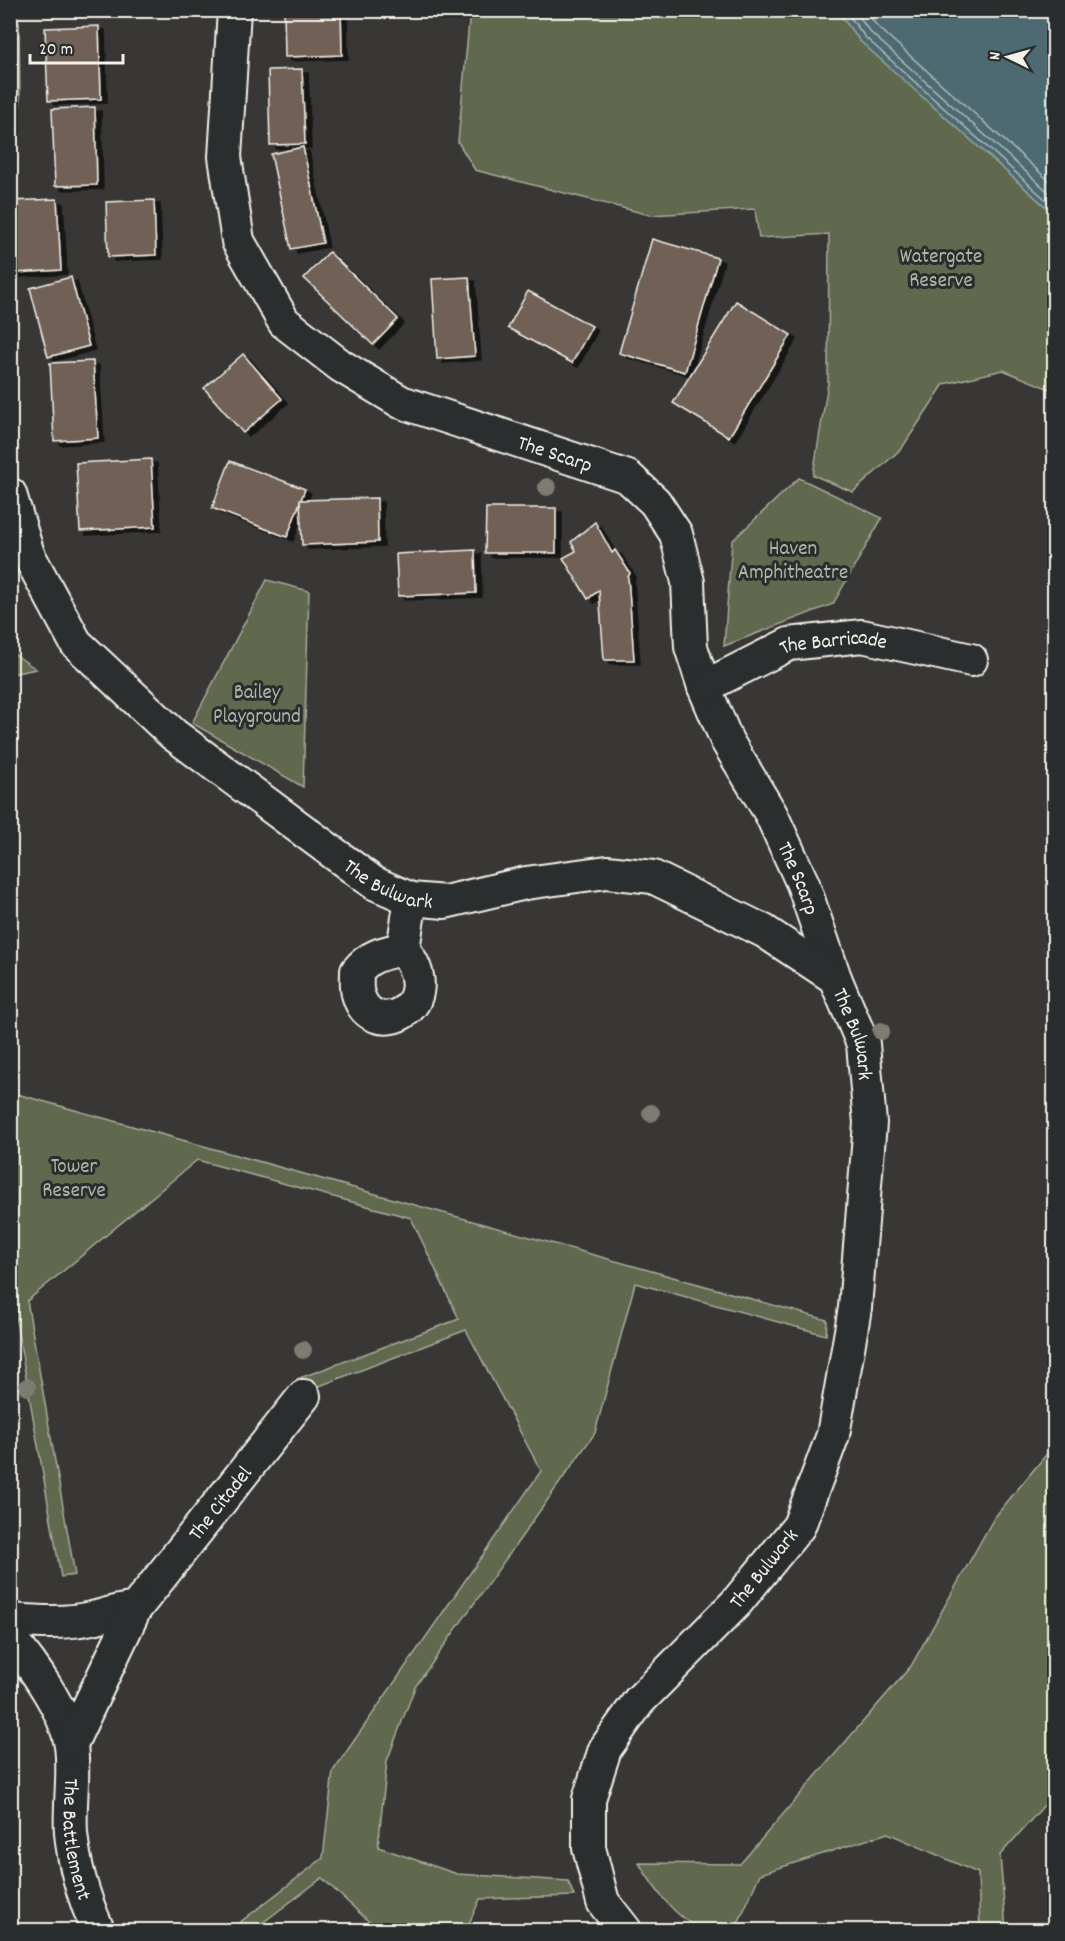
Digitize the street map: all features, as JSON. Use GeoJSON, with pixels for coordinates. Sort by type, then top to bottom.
{"type":"FeatureCollection","features":[{"type":"Feature","properties":{"kind":"street","name":"The Scarp"},"geometry":{"type":"LineString","coordinates":[[234,10],[225,157],[238,241],[284,322],[341,366],[401,402],[628,477],[655,502],[676,534],[688,582],[691,647],[704,687],[727,741],[771,814],[803,884],[836,978]]}},
{"type":"Feature","properties":{"kind":"street","name":"The Bulwark"},"geometry":{"type":"LineString","coordinates":[[10,494],[28,554],[75,643],[173,734],[374,884],[411,899],[445,902],[526,883],[607,872],[653,877],[764,930],[836,978],[863,1044],[870,1123],[855,1308],[833,1435],[799,1526],[736,1603],[639,1701],[605,1749],[589,1799],[589,1848],[603,1902],[625,1930]]}},
{"type":"Feature","properties":{"kind":"street","name":"The Barricade"},"geometry":{"type":"LineString","coordinates":[[704,687],[789,644],[862,636],[971,660]]}},
{"type":"Feature","properties":{"kind":"street"},"geometry":{"type":"LineString","coordinates":[[403,949],[411,899]]}},
{"type":"Feature","properties":{"kind":"street","name":"The Citadel"},"geometry":{"type":"LineString","coordinates":[[118,1642],[135,1609],[304,1396]]}},
{"type":"Feature","properties":{"kind":"street"},"geometry":{"type":"LineString","coordinates":[[10,1620],[54,1623],[93,1618],[124,1609],[135,1609]]}},
{"type":"Feature","properties":{"kind":"street","name":"The Battlement"},"geometry":{"type":"LineString","coordinates":[[10,1638],[32,1664],[55,1706],[71,1744],[71,1835],[88,1907],[98,1930]]}},
{"type":"Feature","properties":{"kind":"street","name":"The Battlement"},"geometry":{"type":"LineString","coordinates":[[71,1744],[118,1642]]}},
{"type":"Feature","properties":{"kind":"green space","name":"Watergate Reserve"},"geometry":{"type":"Polygon","coordinates":[[[470,11],[837,11],[860,41],[1054,214],[1054,391],[1003,370],[944,384],[902,448],[853,492],[813,475],[828,383],[829,234],[759,238],[755,209],[650,215],[475,170],[458,142],[470,11]]]}},
{"type":"Feature","properties":{"kind":"green space"},"geometry":{"type":"Polygon","coordinates":[[[11,23],[19,23],[20,105],[11,106],[11,23]]]}},
{"type":"Feature","properties":{"kind":"green space","name":"Haven Amphitheatre"},"geometry":{"type":"Polygon","coordinates":[[[799,478],[882,518],[833,604],[724,646],[732,541],[799,478]]]}},
{"type":"Feature","properties":{"kind":"green space","name":"Bailey Playground"},"geometry":{"type":"Polygon","coordinates":[[[267,580],[309,591],[303,787],[192,723],[267,580]]]}},
{"type":"Feature","properties":{"kind":"green space"},"geometry":{"type":"Polygon","coordinates":[[[11,652],[36,669],[11,674],[11,652]]]}},
{"type":"Feature","properties":{"kind":"green space","name":"Tower Reserve"},"geometry":{"type":"Polygon","coordinates":[[[10,1092],[827,1320],[826,1335],[635,1283],[595,1433],[415,1687],[387,1761],[378,1847],[457,1874],[568,1881],[574,1896],[480,1899],[466,1930],[378,1930],[322,1878],[253,1930],[230,1930],[323,1858],[333,1771],[541,1471],[466,1330],[301,1393],[297,1379],[459,1319],[411,1218],[197,1160],[27,1301],[75,1575],[61,1577],[13,1303],[11,1303],[10,1092]]]}},
{"type":"Feature","properties":{"kind":"green space"},"geometry":{"type":"Polygon","coordinates":[[[1054,1445],[1054,1794],[1000,1855],[1006,1930],[980,1930],[978,1873],[888,1833],[760,1874],[735,1930],[706,1931],[683,1918],[658,1892],[639,1863],[740,1864],[911,1666],[994,1518],[1054,1445]]]}},
{"type":"Feature","properties":{"kind":"water"},"geometry":{"type":"Polygon","coordinates":[[[837,11],[1054,11],[1054,214],[860,41],[837,11]]]}},
{"type":"Feature","properties":{"kind":"building"},"geometry":{"type":"Polygon","coordinates":[[[284,10],[341,10],[342,55],[285,57],[284,10]]]}},
{"type":"Feature","properties":{"kind":"building"},"geometry":{"type":"Polygon","coordinates":[[[99,26],[101,99],[48,101],[45,28],[99,26]]]}},
{"type":"Feature","properties":{"kind":"building"},"geometry":{"type":"Polygon","coordinates":[[[302,69],[305,144],[270,145],[268,70],[302,69]]]}},
{"type":"Feature","properties":{"kind":"building"},"geometry":{"type":"Polygon","coordinates":[[[95,107],[97,185],[55,186],[52,109],[95,107]]]}},
{"type":"Feature","properties":{"kind":"building"},"geometry":{"type":"Polygon","coordinates":[[[303,147],[323,243],[291,249],[271,154],[303,147]]]}},
{"type":"Feature","properties":{"kind":"building"},"geometry":{"type":"Polygon","coordinates":[[[57,199],[61,270],[15,273],[11,201],[57,199]]]}},
{"type":"Feature","properties":{"kind":"building"},"geometry":{"type":"Polygon","coordinates":[[[154,200],[156,255],[108,257],[106,202],[154,200]]]}},
{"type":"Feature","properties":{"kind":"building"},"geometry":{"type":"Polygon","coordinates":[[[652,239],[718,258],[685,372],[619,353],[652,239]]]}},
{"type":"Feature","properties":{"kind":"building"},"geometry":{"type":"Polygon","coordinates":[[[329,252],[398,319],[373,345],[304,278],[329,252]]]}},
{"type":"Feature","properties":{"kind":"building"},"geometry":{"type":"Polygon","coordinates":[[[71,277],[89,346],[48,357],[30,288],[71,277]]]}},
{"type":"Feature","properties":{"kind":"building"},"geometry":{"type":"Polygon","coordinates":[[[469,277],[475,356],[437,359],[432,279],[469,277]]]}},
{"type":"Feature","properties":{"kind":"building"},"geometry":{"type":"Polygon","coordinates":[[[528,291],[592,326],[572,363],[508,328],[528,291]]]}},
{"type":"Feature","properties":{"kind":"building"},"geometry":{"type":"Polygon","coordinates":[[[736,301],[791,335],[729,437],[673,403],[736,301]]]}},
{"type":"Feature","properties":{"kind":"building"},"geometry":{"type":"Polygon","coordinates":[[[243,354],[282,399],[243,433],[204,388],[243,354]]]}},
{"type":"Feature","properties":{"kind":"building"},"geometry":{"type":"Polygon","coordinates":[[[93,361],[98,438],[54,441],[50,363],[93,361]]]}},
{"type":"Feature","properties":{"kind":"building"},"geometry":{"type":"Polygon","coordinates":[[[151,459],[155,527],[80,531],[76,463],[151,459]]]}},
{"type":"Feature","properties":{"kind":"building"},"geometry":{"type":"Polygon","coordinates":[[[230,461],[305,489],[287,537],[212,508],[230,461]]]}},
{"type":"Feature","properties":{"kind":"building"},"geometry":{"type":"Polygon","coordinates":[[[377,498],[378,542],[302,545],[300,500],[377,498]]]}},
{"type":"Feature","properties":{"kind":"building"},"geometry":{"type":"Polygon","coordinates":[[[486,508],[556,508],[556,553],[485,553],[486,508]]]}},
{"type":"Feature","properties":{"kind":"building"},"geometry":{"type":"Polygon","coordinates":[[[595,522],[612,553],[615,550],[630,573],[628,577],[634,660],[604,660],[599,590],[588,599],[563,558],[576,551],[571,542],[595,522]]]}},
{"type":"Feature","properties":{"kind":"building"},"geometry":{"type":"Polygon","coordinates":[[[475,550],[476,593],[398,596],[396,554],[475,550]]]}}]}
